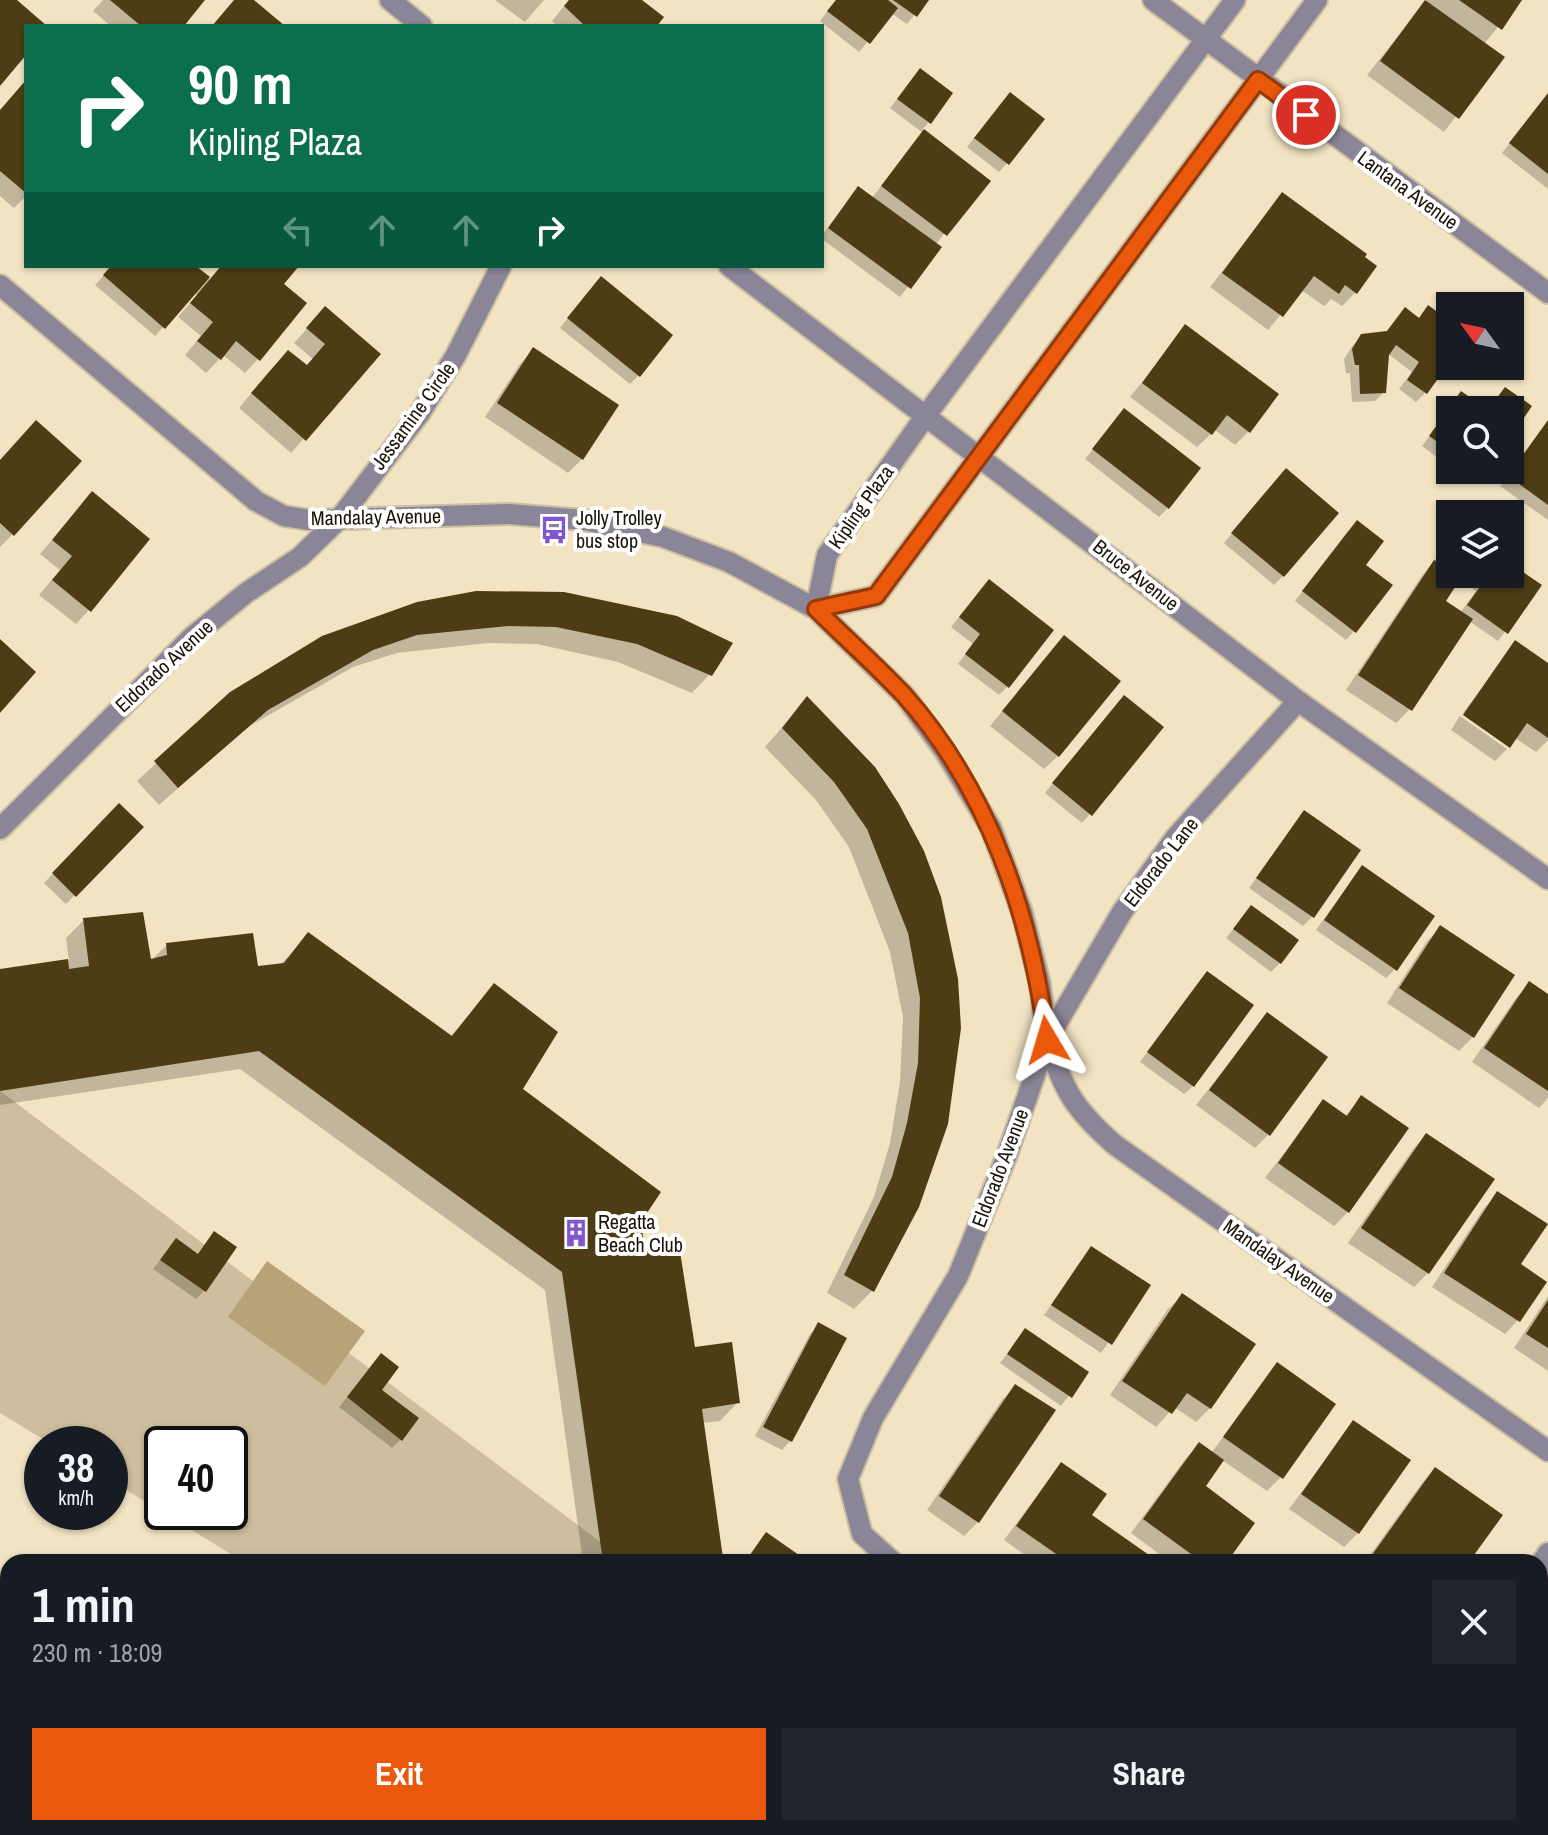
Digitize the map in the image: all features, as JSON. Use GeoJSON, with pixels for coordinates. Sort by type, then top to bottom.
{"type":"FeatureCollection","features":[{"type":"Feature","properties":{"kind":"street"},"geometry":{"type":"LineString","coordinates":[[390,0],[420,24]]}},
{"type":"Feature","properties":{"kind":"street","name":"Lantana Avenue"},"geometry":{"type":"LineString","coordinates":[[1153,0],[1548,293]]}},
{"type":"Feature","properties":{"kind":"street","name":"Kipling Plaza"},"geometry":{"type":"LineString","coordinates":[[816,609],[827,555],[927,414],[1235,0]]}},
{"type":"Feature","properties":{"kind":"street"},"geometry":{"type":"LineString","coordinates":[[816,609],[876,596],[1317,0]]}},
{"type":"Feature","properties":{"kind":"street","name":"Jessamine Circle"},"geometry":{"type":"LineString","coordinates":[[340,518],[427,401],[456,355],[500,268]]}},
{"type":"Feature","properties":{"kind":"street","name":"Bruce Avenue"},"geometry":{"type":"LineString","coordinates":[[732,268],[980,454],[1298,701],[1548,879]]}},
{"type":"Feature","properties":{"kind":"street","name":"Mandalay Avenue"},"geometry":{"type":"LineString","coordinates":[[0,285],[256,501],[284,516],[340,518],[509,514],[584,520],[663,537],[729,562],[816,609]]}},
{"type":"Feature","properties":{"kind":"street","name":"Eldorado Avenue"},"geometry":{"type":"LineString","coordinates":[[0,829],[191,638],[246,593],[300,557],[340,518]]}},
{"type":"Feature","properties":{"kind":"street","name":"Eldorado Avenue"},"geometry":{"type":"LineString","coordinates":[[816,609],[905,696],[946,753],[991,828],[1022,912],[1040,984],[1047,1040],[1007,1155],[958,1276],[873,1418],[848,1479],[862,1534],[884,1554]]}},
{"type":"Feature","properties":{"kind":"street","name":"Eldorado Lane"},"geometry":{"type":"LineString","coordinates":[[1047,1040],[1122,912],[1175,838],[1298,701]]}},
{"type":"Feature","properties":{"kind":"street","name":"Mandalay Avenue"},"geometry":{"type":"LineString","coordinates":[[1047,1040],[1062,1084],[1082,1116],[1115,1145],[1548,1451]]}},
{"type":"Feature","properties":{"kind":"shaded area"},"geometry":{"type":"Polygon","coordinates":[[[0,1091],[616,1554],[231,1554],[192,1530],[248,1530],[248,1426],[144,1426],[144,1501],[128,1491],[128,1426],[24,1428],[0,1413],[0,1091]]]}},
{"type":"Feature","properties":{"kind":"shaded area"},"geometry":{"type":"Polygon","coordinates":[[[267,1261],[365,1331],[325,1386],[228,1317],[267,1261]]]}},
{"type":"Feature","properties":{"kind":"building"},"geometry":{"type":"Polygon","coordinates":[[[0,0],[17,0],[45,24],[24,24],[24,57],[0,86],[0,0]]]}},
{"type":"Feature","properties":{"kind":"building"},"geometry":{"type":"Polygon","coordinates":[[[110,0],[205,0],[186,24],[139,24],[110,0]]]}},
{"type":"Feature","properties":{"kind":"building"},"geometry":{"type":"Polygon","coordinates":[[[234,0],[254,0],[283,24],[214,24],[234,0]]]}},
{"type":"Feature","properties":{"kind":"building"},"geometry":{"type":"Polygon","coordinates":[[[569,0],[642,0],[664,17],[659,24],[583,24],[564,6],[569,0]]]}},
{"type":"Feature","properties":{"kind":"building"},"geometry":{"type":"Polygon","coordinates":[[[836,0],[888,0],[898,8],[870,44],[827,11],[836,0]]]}},
{"type":"Feature","properties":{"kind":"building"},"geometry":{"type":"Polygon","coordinates":[[[893,0],[929,0],[917,17],[893,0]]]}},
{"type":"Feature","properties":{"kind":"building"},"geometry":{"type":"Polygon","coordinates":[[[1425,0],[1505,57],[1459,119],[1380,61],[1425,0]]]}},
{"type":"Feature","properties":{"kind":"building"},"geometry":{"type":"Polygon","coordinates":[[[1459,0],[1522,0],[1502,30],[1459,0]]]}},
{"type":"Feature","properties":{"kind":"building"},"geometry":{"type":"Polygon","coordinates":[[[920,68],[953,93],[931,124],[897,99],[920,68]]]}},
{"type":"Feature","properties":{"kind":"building"},"geometry":{"type":"Polygon","coordinates":[[[24,82],[24,191],[0,171],[0,110],[24,82]]]}},
{"type":"Feature","properties":{"kind":"building"},"geometry":{"type":"Polygon","coordinates":[[[1010,92],[1045,119],[1009,165],[974,138],[1010,92]]]}},
{"type":"Feature","properties":{"kind":"building"},"geometry":{"type":"Polygon","coordinates":[[[1548,93],[1548,174],[1509,143],[1548,93]]]}},
{"type":"Feature","properties":{"kind":"building"},"geometry":{"type":"Polygon","coordinates":[[[924,129],[991,181],[947,236],[881,186],[924,129]]]}},
{"type":"Feature","properties":{"kind":"building"},"geometry":{"type":"Polygon","coordinates":[[[858,186],[942,247],[911,289],[828,228],[858,186]]]}},
{"type":"Feature","properties":{"kind":"building"},"geometry":{"type":"Polygon","coordinates":[[[1282,192],[1367,254],[1365,257],[1377,266],[1357,294],[1345,285],[1339,294],[1314,276],[1283,317],[1222,273],[1282,192]]]}},
{"type":"Feature","properties":{"kind":"building"},"geometry":{"type":"Polygon","coordinates":[[[109,268],[199,268],[210,277],[165,329],[103,275],[109,268]]]}},
{"type":"Feature","properties":{"kind":"building"},"geometry":{"type":"Polygon","coordinates":[[[219,268],[297,268],[284,284],[307,303],[260,361],[236,341],[221,360],[197,341],[213,322],[190,303],[219,268]]]}},
{"type":"Feature","properties":{"kind":"building"},"geometry":{"type":"Polygon","coordinates":[[[601,276],[673,335],[640,377],[567,318],[601,276]]]}},
{"type":"Feature","properties":{"kind":"building"},"geometry":{"type":"Polygon","coordinates":[[[1428,305],[1436,311],[1437,380],[1427,394],[1407,380],[1419,362],[1396,345],[1389,355],[1386,393],[1360,394],[1359,365],[1355,365],[1352,349],[1361,334],[1387,331],[1405,307],[1419,318],[1428,305]]]}},
{"type":"Feature","properties":{"kind":"building"},"geometry":{"type":"Polygon","coordinates":[[[325,306],[381,354],[306,441],[251,393],[288,350],[307,365],[325,344],[306,328],[325,306]]]}},
{"type":"Feature","properties":{"kind":"building"},"geometry":{"type":"Polygon","coordinates":[[[1185,324],[1279,394],[1250,433],[1227,415],[1212,435],[1142,383],[1185,324]]]}},
{"type":"Feature","properties":{"kind":"building"},"geometry":{"type":"Polygon","coordinates":[[[533,347],[619,405],[583,460],[497,403],[533,347]]]}},
{"type":"Feature","properties":{"kind":"building"},"geometry":{"type":"Polygon","coordinates":[[[1505,387],[1518,396],[1498,396],[1505,387]]]}},
{"type":"Feature","properties":{"kind":"building"},"geometry":{"type":"Polygon","coordinates":[[[1524,400],[1532,406],[1524,418],[1524,400]]]}},
{"type":"Feature","properties":{"kind":"building"},"geometry":{"type":"Polygon","coordinates":[[[1124,408],[1201,468],[1169,509],[1092,449],[1124,408]]]}},
{"type":"Feature","properties":{"kind":"building"},"geometry":{"type":"Polygon","coordinates":[[[36,420],[82,461],[14,536],[0,523],[0,460],[36,420]]]}},
{"type":"Feature","properties":{"kind":"building"},"geometry":{"type":"Polygon","coordinates":[[[1548,420],[1548,505],[1519,484],[1524,484],[1524,454],[1548,420]]]}},
{"type":"Feature","properties":{"kind":"building"},"geometry":{"type":"Polygon","coordinates":[[[1436,426],[1436,441],[1429,436],[1436,426]]]}},
{"type":"Feature","properties":{"kind":"building"},"geometry":{"type":"Polygon","coordinates":[[[1286,468],[1339,513],[1284,577],[1231,533],[1286,468]]]}},
{"type":"Feature","properties":{"kind":"building"},"geometry":{"type":"Polygon","coordinates":[[[92,491],[150,539],[91,612],[52,580],[72,556],[52,540],[92,491]]]}},
{"type":"Feature","properties":{"kind":"building"},"geometry":{"type":"Polygon","coordinates":[[[1357,520],[1384,541],[1366,565],[1393,585],[1356,633],[1302,591],[1357,520]]]}},
{"type":"Feature","properties":{"kind":"building"},"geometry":{"type":"Polygon","coordinates":[[[1434,560],[1436,561],[1436,588],[1454,588],[1446,601],[1473,619],[1412,711],[1358,675],[1434,560]]]}},
{"type":"Feature","properties":{"kind":"building"},"geometry":{"type":"Polygon","coordinates":[[[1524,573],[1542,585],[1508,634],[1467,605],[1479,588],[1524,588],[1524,573]]]}},
{"type":"Feature","properties":{"kind":"building"},"geometry":{"type":"Polygon","coordinates":[[[989,579],[1054,630],[1009,688],[965,654],[980,634],[959,617],[989,579]]]}},
{"type":"Feature","properties":{"kind":"building"},"geometry":{"type":"Polygon","coordinates":[[[476,591],[564,592],[677,616],[733,643],[712,676],[637,644],[556,627],[508,626],[417,635],[373,650],[268,710],[178,788],[154,761],[230,692],[322,636],[417,602],[476,591]]]}},
{"type":"Feature","properties":{"kind":"building"},"geometry":{"type":"Polygon","coordinates":[[[1064,635],[1121,681],[1059,757],[1002,711],[1064,635]]]}},
{"type":"Feature","properties":{"kind":"building"},"geometry":{"type":"Polygon","coordinates":[[[0,639],[36,672],[0,713],[0,639]]]}},
{"type":"Feature","properties":{"kind":"building"},"geometry":{"type":"Polygon","coordinates":[[[1515,640],[1548,663],[1548,738],[1527,723],[1510,748],[1463,715],[1515,640]]]}},
{"type":"Feature","properties":{"kind":"building"},"geometry":{"type":"Polygon","coordinates":[[[1124,695],[1164,727],[1092,816],[1052,783],[1124,695]]]}},
{"type":"Feature","properties":{"kind":"building"},"geometry":{"type":"Polygon","coordinates":[[[807,696],[875,767],[899,804],[924,851],[941,897],[958,979],[961,1028],[948,1124],[919,1207],[874,1292],[844,1275],[892,1177],[907,1123],[918,1063],[920,998],[908,933],[867,829],[834,782],[782,728],[807,696]]]}},
{"type":"Feature","properties":{"kind":"building"},"geometry":{"type":"Polygon","coordinates":[[[119,803],[144,827],[76,897],[52,873],[119,803]]]}},
{"type":"Feature","properties":{"kind":"building"},"geometry":{"type":"Polygon","coordinates":[[[1304,810],[1361,850],[1314,918],[1256,878],[1304,810]]]}},
{"type":"Feature","properties":{"kind":"building"},"geometry":{"type":"Polygon","coordinates":[[[1362,865],[1435,916],[1397,971],[1324,920],[1362,865]]]}},
{"type":"Feature","properties":{"kind":"building"},"geometry":{"type":"Polygon","coordinates":[[[1251,905],[1299,940],[1281,964],[1233,929],[1251,905]]]}},
{"type":"Feature","properties":{"kind":"building","name":"Regatta Beach Club"},"geometry":{"type":"Polygon","coordinates":[[[143,912],[151,959],[167,955],[166,943],[253,933],[258,966],[284,963],[308,932],[452,1036],[494,983],[558,1032],[523,1089],[661,1192],[641,1222],[645,1249],[679,1245],[695,1347],[732,1342],[740,1403],[702,1409],[722,1554],[602,1554],[562,1272],[259,1051],[0,1091],[0,969],[68,959],[69,969],[89,966],[83,918],[143,912]]]}},
{"type":"Feature","properties":{"kind":"building"},"geometry":{"type":"Polygon","coordinates":[[[1440,925],[1515,975],[1474,1038],[1399,988],[1440,925]]]}},
{"type":"Feature","properties":{"kind":"building"},"geometry":{"type":"Polygon","coordinates":[[[1207,971],[1254,1005],[1194,1087],[1147,1052],[1207,971]]]}},
{"type":"Feature","properties":{"kind":"building"},"geometry":{"type":"Polygon","coordinates":[[[1529,981],[1548,994],[1548,1091],[1484,1048],[1529,981]]]}},
{"type":"Feature","properties":{"kind":"building"},"geometry":{"type":"Polygon","coordinates":[[[1267,1012],[1328,1057],[1270,1136],[1209,1090],[1267,1012]]]}},
{"type":"Feature","properties":{"kind":"building"},"geometry":{"type":"Polygon","coordinates":[[[1361,1095],[1409,1128],[1349,1213],[1278,1163],[1323,1099],[1347,1116],[1361,1095]]]}},
{"type":"Feature","properties":{"kind":"building"},"geometry":{"type":"Polygon","coordinates":[[[1426,1133],[1495,1179],[1429,1274],[1361,1228],[1426,1133]]]}},
{"type":"Feature","properties":{"kind":"building"},"geometry":{"type":"Polygon","coordinates":[[[1497,1191],[1548,1224],[1521,1264],[1547,1282],[1520,1322],[1444,1273],[1497,1191]]]}},
{"type":"Feature","properties":{"kind":"building"},"geometry":{"type":"Polygon","coordinates":[[[214,1231],[237,1247],[206,1292],[160,1260],[176,1238],[198,1254],[214,1231]]]}},
{"type":"Feature","properties":{"kind":"building"},"geometry":{"type":"Polygon","coordinates":[[[1091,1246],[1151,1285],[1112,1345],[1051,1305],[1091,1246]]]}},
{"type":"Feature","properties":{"kind":"building"},"geometry":{"type":"Polygon","coordinates":[[[1182,1293],[1256,1344],[1211,1409],[1187,1393],[1172,1414],[1122,1381],[1182,1293]]]}},
{"type":"Feature","properties":{"kind":"building"},"geometry":{"type":"Polygon","coordinates":[[[1548,1300],[1548,1348],[1526,1334],[1548,1300]]]}},
{"type":"Feature","properties":{"kind":"building"},"geometry":{"type":"Polygon","coordinates":[[[818,1322],[847,1338],[792,1442],[763,1427],[818,1322]]]}},
{"type":"Feature","properties":{"kind":"building"},"geometry":{"type":"Polygon","coordinates":[[[1025,1328],[1089,1372],[1072,1398],[1007,1354],[1025,1328]]]}},
{"type":"Feature","properties":{"kind":"building"},"geometry":{"type":"Polygon","coordinates":[[[381,1353],[399,1367],[382,1390],[419,1418],[402,1441],[347,1397],[381,1353]]]}},
{"type":"Feature","properties":{"kind":"building"},"geometry":{"type":"Polygon","coordinates":[[[1277,1362],[1336,1404],[1283,1479],[1223,1437],[1277,1362]]]}},
{"type":"Feature","properties":{"kind":"building"},"geometry":{"type":"Polygon","coordinates":[[[1015,1384],[1056,1410],[979,1523],[939,1496],[1015,1384]]]}},
{"type":"Feature","properties":{"kind":"building"},"geometry":{"type":"Polygon","coordinates":[[[1353,1420],[1411,1460],[1359,1534],[1301,1494],[1353,1420]]]}},
{"type":"Feature","properties":{"kind":"building"},"geometry":{"type":"Polygon","coordinates":[[[1199,1442],[1224,1460],[1206,1486],[1255,1523],[1233,1554],[1191,1554],[1143,1519],[1199,1442]]]}},
{"type":"Feature","properties":{"kind":"building"},"geometry":{"type":"Polygon","coordinates":[[[1061,1462],[1107,1494],[1092,1515],[1148,1554],[1056,1554],[1016,1526],[1061,1462]]]}},
{"type":"Feature","properties":{"kind":"building"},"geometry":{"type":"Polygon","coordinates":[[[1435,1467],[1503,1515],[1475,1554],[1373,1554],[1435,1467]]]}},
{"type":"Feature","properties":{"kind":"building"},"geometry":{"type":"Polygon","coordinates":[[[766,1532],[798,1554],[751,1554],[766,1532]]]}},
{"type":"Feature","properties":{"kind":"place","name":"Jolly Trolley bus stop"},"geometry":{"type":"Point","coordinates":[554,530]}},
{"type":"Feature","properties":{"kind":"place","name":"Regatta Beach Club"},"geometry":{"type":"Point","coordinates":[576,1233]}},
{"type":"Feature","properties":{"kind":"route"},"geometry":{"type":"LineString","coordinates":[[1047,1040],[1040,984],[1022,912],[991,828],[946,753],[905,696],[816,609],[876,596],[1258,80],[1306,115]]}}]}
